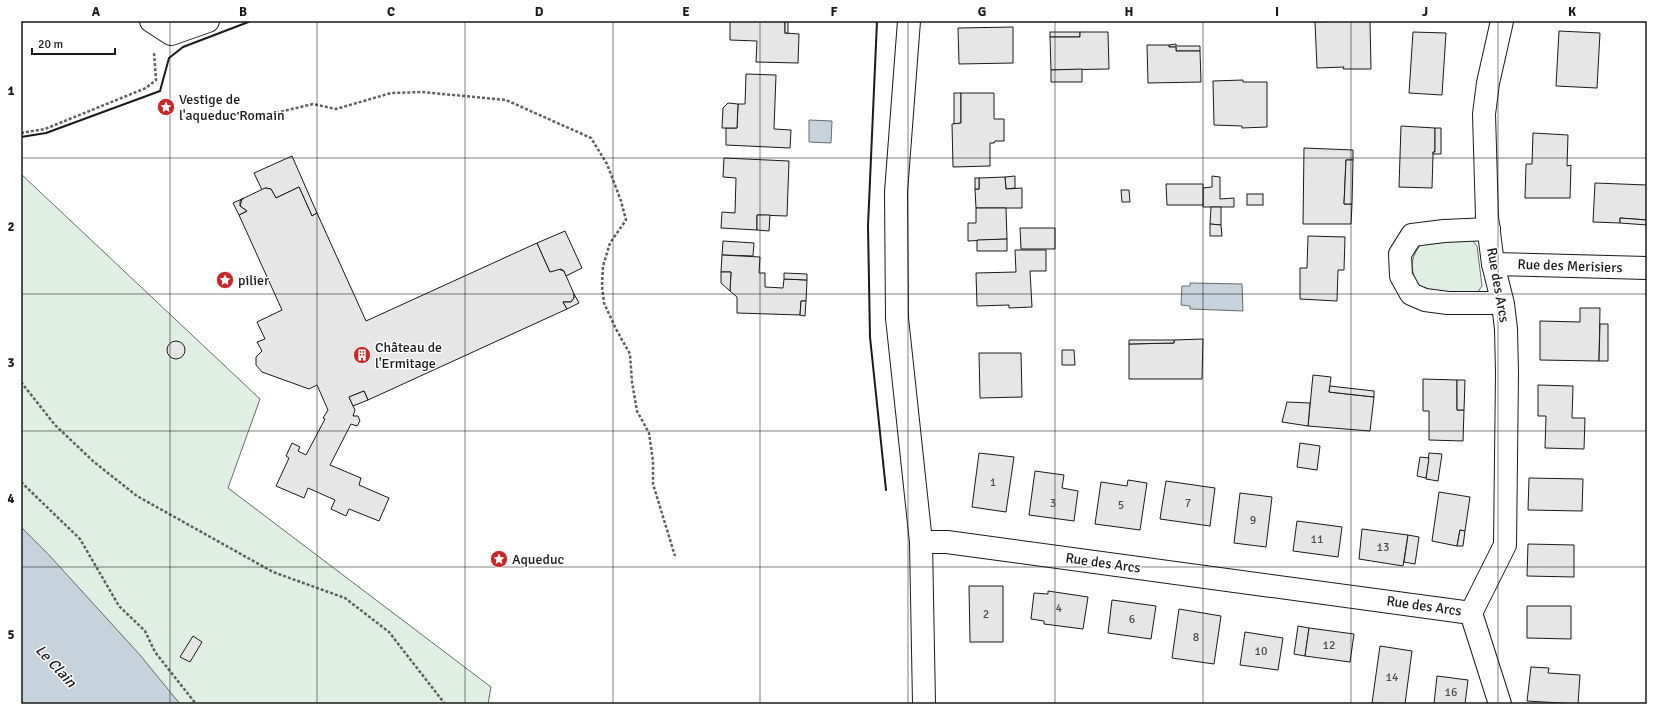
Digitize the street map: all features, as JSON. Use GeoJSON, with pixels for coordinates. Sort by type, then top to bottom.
{"type":"FeatureCollection","features":[{"type":"Feature","properties":{"kind":"street"},"geometry":{"type":"LineString","coordinates":[[152,21],[171,34],[208,21]]}},
{"type":"Feature","properties":{"kind":"street"},"geometry":{"type":"LineString","coordinates":[[909,21],[896,192],[898,318],[921,542],[924,704]]}},
{"type":"Feature","properties":{"kind":"street","name":"Rue des Arcs"},"geometry":{"type":"LineString","coordinates":[[921,542],[947,542],[1471,613],[1505,545],[1507,373],[1506,329],[1493,264],[1486,202],[1484,114],[1488,83],[1502,21]]}},
{"type":"Feature","properties":{"kind":"street"},"geometry":{"type":"LineString","coordinates":[[1489,229],[1444,231],[1412,235],[1400,254],[1401,276],[1411,294],[1425,300],[1448,303],[1502,303]]}},
{"type":"Feature","properties":{"kind":"street","name":"Rue des Merisiers"},"geometry":{"type":"LineString","coordinates":[[1493,264],[1647,268]]}},
{"type":"Feature","properties":{"kind":"street"},"geometry":{"type":"LineString","coordinates":[[1471,613],[1500,704]]}},
{"type":"Feature","properties":{"kind":"path"},"geometry":{"type":"LineString","coordinates":[[21,133],[45,129],[146,88],[156,80],[152,21]]}},
{"type":"Feature","properties":{"kind":"path"},"geometry":{"type":"LineString","coordinates":[[237,113],[258,117],[314,104],[336,109],[391,93],[429,93],[506,100],[591,138],[607,164],[621,201],[626,220],[610,243],[603,266],[602,286],[604,303],[616,330],[630,354],[632,382],[637,411],[648,434],[653,461],[653,484],[675,556]]}},
{"type":"Feature","properties":{"kind":"path"},"geometry":{"type":"LineString","coordinates":[[21,382],[55,425],[94,462],[137,496],[273,572],[345,598],[389,632],[445,704]]}},
{"type":"Feature","properties":{"kind":"path"},"geometry":{"type":"LineString","coordinates":[[21,482],[80,539],[119,606],[145,631],[155,652],[196,704]]}},
{"type":"Feature","properties":{"kind":"green space"},"geometry":{"type":"Polygon","coordinates":[[[21,174],[260,399],[228,488],[491,687],[488,704],[21,704],[21,174]]]}},
{"type":"Feature","properties":{"kind":"green space"},"geometry":{"type":"Polygon","coordinates":[[[1472,240],[1477,246],[1482,286],[1477,293],[1469,296],[1421,290],[1417,284],[1412,266],[1415,254],[1423,242],[1472,240]]]}},
{"type":"Feature","properties":{"kind":"water"},"geometry":{"type":"Polygon","coordinates":[[[809,120],[832,121],[831,143],[809,142],[809,120]]]}},
{"type":"Feature","properties":{"kind":"water"},"geometry":{"type":"Polygon","coordinates":[[[1190,283],[1242,284],[1243,311],[1190,309],[1190,306],[1181,305],[1182,286],[1190,286],[1190,283]]]}},
{"type":"Feature","properties":{"kind":"water","name":"Le Clain"},"geometry":{"type":"Polygon","coordinates":[[[21,527],[49,555],[140,655],[180,704],[21,704],[21,527]]]}},
{"type":"Feature","properties":{"kind":"building"},"geometry":{"type":"Polygon","coordinates":[[[730,21],[785,21],[785,33],[799,34],[798,63],[756,62],[757,41],[730,40],[730,21]]]}},
{"type":"Feature","properties":{"kind":"building"},"geometry":{"type":"Polygon","coordinates":[[[785,21],[788,21],[788,33],[785,33],[785,21]]]}},
{"type":"Feature","properties":{"kind":"building"},"geometry":{"type":"Polygon","coordinates":[[[1370,21],[1371,69],[1343,69],[1344,67],[1317,68],[1315,22],[1370,21]]]}},
{"type":"Feature","properties":{"kind":"building"},"geometry":{"type":"Polygon","coordinates":[[[1013,27],[1013,63],[959,64],[958,28],[1013,27]]]}},
{"type":"Feature","properties":{"kind":"building"},"geometry":{"type":"Polygon","coordinates":[[[1559,31],[1600,33],[1597,88],[1556,86],[1559,31]]]}},
{"type":"Feature","properties":{"kind":"building"},"geometry":{"type":"Polygon","coordinates":[[[1050,32],[1080,32],[1080,37],[1050,37],[1050,32]]]}},
{"type":"Feature","properties":{"kind":"building"},"geometry":{"type":"Polygon","coordinates":[[[1080,32],[1108,32],[1109,69],[1051,70],[1050,37],[1080,37],[1080,32]]]}},
{"type":"Feature","properties":{"kind":"building"},"geometry":{"type":"Polygon","coordinates":[[[1413,32],[1446,33],[1442,95],[1409,93],[1413,32]]]}},
{"type":"Feature","properties":{"kind":"building"},"geometry":{"type":"Polygon","coordinates":[[[1176,44],[1176,46],[1200,46],[1200,51],[1176,51],[1176,47],[1169,47],[1169,45],[1176,44]]]}},
{"type":"Feature","properties":{"kind":"building"},"geometry":{"type":"Polygon","coordinates":[[[1147,45],[1169,45],[1169,47],[1176,47],[1176,51],[1200,51],[1201,82],[1148,83],[1147,45]]]}},
{"type":"Feature","properties":{"kind":"building"},"geometry":{"type":"Polygon","coordinates":[[[1082,69],[1082,82],[1051,82],[1051,70],[1082,69]]]}},
{"type":"Feature","properties":{"kind":"building"},"geometry":{"type":"Polygon","coordinates":[[[746,74],[776,75],[774,129],[791,130],[790,148],[726,145],[726,128],[737,128],[738,104],[745,104],[746,74]]]}},
{"type":"Feature","properties":{"kind":"building"},"geometry":{"type":"Polygon","coordinates":[[[1243,80],[1243,82],[1267,82],[1267,127],[1242,128],[1242,126],[1214,125],[1213,81],[1243,80]]]}},
{"type":"Feature","properties":{"kind":"building"},"geometry":{"type":"Polygon","coordinates":[[[954,93],[961,93],[961,123],[954,124],[954,93]]]}},
{"type":"Feature","properties":{"kind":"building"},"geometry":{"type":"Polygon","coordinates":[[[961,93],[994,93],[994,119],[1004,119],[1004,141],[995,141],[994,143],[990,143],[990,166],[953,167],[952,124],[961,123],[961,93]]]}},
{"type":"Feature","properties":{"kind":"building"},"geometry":{"type":"Polygon","coordinates":[[[728,103],[738,104],[737,128],[722,128],[723,108],[728,103]]]}},
{"type":"Feature","properties":{"kind":"building"},"geometry":{"type":"Polygon","coordinates":[[[1401,126],[1435,128],[1432,188],[1399,187],[1401,126]]]}},
{"type":"Feature","properties":{"kind":"building"},"geometry":{"type":"Polygon","coordinates":[[[1435,128],[1441,128],[1441,154],[1433,154],[1433,152],[1435,152],[1435,128]]]}},
{"type":"Feature","properties":{"kind":"building"},"geometry":{"type":"Polygon","coordinates":[[[1533,133],[1568,135],[1567,166],[1571,165],[1570,198],[1525,198],[1526,164],[1532,164],[1533,133]]]}},
{"type":"Feature","properties":{"kind":"building"},"geometry":{"type":"Polygon","coordinates":[[[1304,148],[1353,150],[1353,160],[1346,160],[1344,204],[1352,204],[1351,224],[1303,224],[1304,148]]]}},
{"type":"Feature","properties":{"kind":"building"},"geometry":{"type":"Polygon","coordinates":[[[292,156],[317,213],[312,216],[299,187],[276,198],[271,189],[266,188],[262,190],[254,173],[292,156]]]}},
{"type":"Feature","properties":{"kind":"building"},"geometry":{"type":"Polygon","coordinates":[[[724,158],[789,161],[787,216],[757,215],[757,230],[721,228],[722,212],[735,213],[736,178],[723,177],[724,158]]]}},
{"type":"Feature","properties":{"kind":"building"},"geometry":{"type":"Polygon","coordinates":[[[1346,160],[1353,160],[1352,204],[1344,204],[1346,160]]]}},
{"type":"Feature","properties":{"kind":"building"},"geometry":{"type":"Polygon","coordinates":[[[1015,176],[1015,188],[1006,189],[1005,177],[1015,176]]]}},
{"type":"Feature","properties":{"kind":"building"},"geometry":{"type":"Polygon","coordinates":[[[1212,176],[1220,177],[1220,199],[1234,198],[1234,207],[1203,207],[1203,188],[1212,187],[1212,176]]]}},
{"type":"Feature","properties":{"kind":"building"},"geometry":{"type":"Polygon","coordinates":[[[1005,177],[1006,189],[1022,188],[1022,208],[976,208],[975,189],[979,189],[979,178],[1005,177]]]}},
{"type":"Feature","properties":{"kind":"building"},"geometry":{"type":"Polygon","coordinates":[[[975,178],[979,178],[979,189],[975,189],[975,178]]]}},
{"type":"Feature","properties":{"kind":"building"},"geometry":{"type":"Polygon","coordinates":[[[1595,183],[1647,185],[1647,220],[1620,218],[1620,223],[1593,222],[1595,183]]]}},
{"type":"Feature","properties":{"kind":"building"},"geometry":{"type":"Polygon","coordinates":[[[1166,184],[1203,184],[1203,205],[1167,205],[1166,184]]]}},
{"type":"Feature","properties":{"kind":"building","name":"Château de l'Ermitage"},"geometry":{"type":"Polygon","coordinates":[[[299,187],[312,216],[317,213],[366,321],[537,243],[550,272],[558,269],[564,271],[574,294],[574,298],[571,302],[563,302],[567,309],[368,400],[364,391],[349,397],[355,410],[353,416],[358,416],[360,421],[357,426],[351,424],[330,465],[361,478],[359,485],[389,498],[379,521],[349,509],[346,516],[331,509],[335,500],[308,488],[304,498],[276,486],[289,458],[286,456],[292,443],[300,447],[298,451],[306,455],[325,419],[323,418],[328,410],[317,385],[309,389],[262,372],[256,365],[256,357],[262,351],[257,342],[265,339],[257,322],[282,310],[239,215],[247,211],[240,206],[242,199],[265,188],[271,189],[276,198],[299,187]]]}},
{"type":"Feature","properties":{"kind":"building"},"geometry":{"type":"Polygon","coordinates":[[[1121,190],[1129,190],[1130,202],[1122,202],[1121,190]]]}},
{"type":"Feature","properties":{"kind":"building"},"geometry":{"type":"Polygon","coordinates":[[[1247,194],[1263,194],[1263,205],[1247,205],[1247,194]]]}},
{"type":"Feature","properties":{"kind":"building"},"geometry":{"type":"Polygon","coordinates":[[[244,198],[240,201],[240,206],[247,211],[239,215],[233,203],[244,198]]]}},
{"type":"Feature","properties":{"kind":"building"},"geometry":{"type":"Polygon","coordinates":[[[1211,207],[1221,207],[1221,225],[1210,224],[1211,207]]]}},
{"type":"Feature","properties":{"kind":"building"},"geometry":{"type":"Polygon","coordinates":[[[976,208],[1006,208],[1007,239],[968,241],[968,223],[976,223],[976,208]]]}},
{"type":"Feature","properties":{"kind":"building"},"geometry":{"type":"Polygon","coordinates":[[[757,215],[770,215],[769,231],[757,230],[757,215]]]}},
{"type":"Feature","properties":{"kind":"building"},"geometry":{"type":"Polygon","coordinates":[[[1620,218],[1647,220],[1647,225],[1620,223],[1620,218]]]}},
{"type":"Feature","properties":{"kind":"building"},"geometry":{"type":"Polygon","coordinates":[[[1210,224],[1221,225],[1222,236],[1210,236],[1210,224]]]}},
{"type":"Feature","properties":{"kind":"building"},"geometry":{"type":"Polygon","coordinates":[[[1020,228],[1055,228],[1055,249],[1021,249],[1020,228]]]}},
{"type":"Feature","properties":{"kind":"building"},"geometry":{"type":"Polygon","coordinates":[[[565,231],[582,268],[566,276],[564,271],[561,269],[550,272],[537,243],[565,231]]]}},
{"type":"Feature","properties":{"kind":"building"},"geometry":{"type":"Polygon","coordinates":[[[1308,236],[1345,237],[1344,270],[1338,270],[1337,301],[1300,299],[1300,268],[1307,268],[1308,236]]]}},
{"type":"Feature","properties":{"kind":"building"},"geometry":{"type":"Polygon","coordinates":[[[1007,239],[1007,251],[977,251],[977,240],[1007,239]]]}},
{"type":"Feature","properties":{"kind":"building"},"geometry":{"type":"Polygon","coordinates":[[[723,241],[754,243],[753,256],[722,255],[723,241]]]}},
{"type":"Feature","properties":{"kind":"building"},"geometry":{"type":"Polygon","coordinates":[[[1015,250],[1046,250],[1046,271],[1030,271],[1032,307],[1009,308],[1009,305],[977,306],[976,273],[1016,272],[1015,250]]]}},
{"type":"Feature","properties":{"kind":"building"},"geometry":{"type":"Polygon","coordinates":[[[722,255],[760,257],[759,273],[765,273],[765,287],[783,288],[784,279],[807,280],[806,301],[801,301],[800,315],[737,313],[737,297],[730,291],[731,272],[721,272],[722,255]]]}},
{"type":"Feature","properties":{"kind":"building"},"geometry":{"type":"Polygon","coordinates":[[[721,272],[731,272],[730,291],[721,283],[721,272]]]}},
{"type":"Feature","properties":{"kind":"building"},"geometry":{"type":"Polygon","coordinates":[[[784,273],[807,274],[807,280],[784,279],[784,273]]]}},
{"type":"Feature","properties":{"kind":"building"},"geometry":{"type":"Polygon","coordinates":[[[574,294],[579,303],[567,309],[563,302],[571,302],[574,298],[574,294]]]}},
{"type":"Feature","properties":{"kind":"building"},"geometry":{"type":"Polygon","coordinates":[[[801,301],[806,301],[805,316],[800,315],[801,301]]]}},
{"type":"Feature","properties":{"kind":"building"},"geometry":{"type":"Polygon","coordinates":[[[1580,308],[1600,308],[1599,361],[1540,360],[1540,321],[1580,322],[1580,308]]]}},
{"type":"Feature","properties":{"kind":"building"},"geometry":{"type":"Polygon","coordinates":[[[1600,324],[1608,324],[1608,361],[1599,361],[1600,324]]]}},
{"type":"Feature","properties":{"kind":"building"},"geometry":{"type":"Polygon","coordinates":[[[1203,339],[1202,379],[1129,379],[1129,344],[1174,343],[1174,340],[1203,339]]]}},
{"type":"Feature","properties":{"kind":"building"},"geometry":{"type":"Polygon","coordinates":[[[1129,340],[1174,340],[1174,343],[1129,344],[1129,340]]]}},
{"type":"Feature","properties":{"kind":"building"},"geometry":{"type":"Polygon","coordinates":[[[176,341],[182,344],[185,350],[182,356],[176,359],[170,356],[167,350],[170,344],[176,341]]]}},
{"type":"Feature","properties":{"kind":"building"},"geometry":{"type":"Polygon","coordinates":[[[1062,350],[1074,350],[1075,365],[1062,365],[1062,350]]]}},
{"type":"Feature","properties":{"kind":"building"},"geometry":{"type":"Polygon","coordinates":[[[979,353],[1021,353],[1022,397],[980,398],[979,353]]]}},
{"type":"Feature","properties":{"kind":"building"},"geometry":{"type":"Polygon","coordinates":[[[1313,375],[1331,377],[1329,392],[1374,397],[1370,431],[1308,426],[1313,375]]]}},
{"type":"Feature","properties":{"kind":"building"},"geometry":{"type":"Polygon","coordinates":[[[1423,379],[1457,380],[1457,410],[1464,410],[1463,441],[1429,440],[1429,411],[1423,411],[1423,379]]]}},
{"type":"Feature","properties":{"kind":"building"},"geometry":{"type":"Polygon","coordinates":[[[1457,380],[1465,380],[1464,410],[1457,410],[1457,380]]]}},
{"type":"Feature","properties":{"kind":"building"},"geometry":{"type":"Polygon","coordinates":[[[1538,385],[1573,386],[1572,418],[1585,418],[1584,449],[1545,448],[1546,416],[1538,416],[1538,385]]]}},
{"type":"Feature","properties":{"kind":"building"},"geometry":{"type":"Polygon","coordinates":[[[1330,386],[1374,391],[1374,397],[1329,392],[1330,386]]]}},
{"type":"Feature","properties":{"kind":"building"},"geometry":{"type":"Polygon","coordinates":[[[364,391],[368,400],[353,406],[349,397],[364,391]]]}},
{"type":"Feature","properties":{"kind":"building"},"geometry":{"type":"Polygon","coordinates":[[[1287,402],[1310,403],[1308,426],[1282,422],[1287,402]]]}},
{"type":"Feature","properties":{"kind":"building"},"geometry":{"type":"Polygon","coordinates":[[[1300,443],[1320,446],[1317,470],[1297,467],[1300,443]]]}},
{"type":"Feature","properties":{"kind":"building"},"geometry":{"type":"Polygon","coordinates":[[[979,453],[1014,457],[1006,512],[972,507],[979,453]]]}},
{"type":"Feature","properties":{"kind":"building"},"geometry":{"type":"Polygon","coordinates":[[[1429,453],[1442,454],[1438,481],[1426,479],[1429,453]]]}},
{"type":"Feature","properties":{"kind":"building"},"geometry":{"type":"Polygon","coordinates":[[[1420,457],[1429,458],[1426,478],[1417,476],[1420,457]]]}},
{"type":"Feature","properties":{"kind":"building"},"geometry":{"type":"Polygon","coordinates":[[[1035,471],[1064,475],[1062,488],[1078,491],[1074,521],[1029,515],[1035,471]]]}},
{"type":"Feature","properties":{"kind":"building"},"geometry":{"type":"Polygon","coordinates":[[[1529,478],[1583,479],[1582,511],[1528,510],[1529,478]]]}},
{"type":"Feature","properties":{"kind":"building"},"geometry":{"type":"Polygon","coordinates":[[[1128,480],[1147,483],[1140,530],[1095,524],[1101,482],[1127,486],[1128,480]]]}},
{"type":"Feature","properties":{"kind":"building"},"geometry":{"type":"Polygon","coordinates":[[[1166,481],[1215,488],[1210,526],[1160,519],[1166,481]]]}},
{"type":"Feature","properties":{"kind":"building"},"geometry":{"type":"Polygon","coordinates":[[[1439,492],[1470,497],[1465,531],[1460,530],[1457,546],[1432,541],[1439,492]]]}},
{"type":"Feature","properties":{"kind":"building"},"geometry":{"type":"Polygon","coordinates":[[[1240,493],[1272,497],[1266,547],[1234,543],[1240,493]]]}},
{"type":"Feature","properties":{"kind":"building"},"geometry":{"type":"Polygon","coordinates":[[[1297,521],[1342,527],[1338,557],[1293,551],[1297,521]]]}},
{"type":"Feature","properties":{"kind":"building"},"geometry":{"type":"Polygon","coordinates":[[[1362,529],[1408,535],[1403,566],[1359,559],[1362,529]]]}},
{"type":"Feature","properties":{"kind":"building"},"geometry":{"type":"Polygon","coordinates":[[[1460,530],[1465,531],[1463,546],[1457,546],[1460,530]]]}},
{"type":"Feature","properties":{"kind":"building"},"geometry":{"type":"Polygon","coordinates":[[[1408,535],[1419,537],[1415,564],[1404,562],[1408,535]]]}},
{"type":"Feature","properties":{"kind":"building"},"geometry":{"type":"Polygon","coordinates":[[[1528,544],[1574,545],[1574,577],[1527,576],[1528,544]]]}},
{"type":"Feature","properties":{"kind":"building"},"geometry":{"type":"Polygon","coordinates":[[[969,586],[1003,586],[1003,642],[970,642],[969,586]]]}},
{"type":"Feature","properties":{"kind":"building"},"geometry":{"type":"Polygon","coordinates":[[[1048,591],[1088,597],[1083,629],[1044,624],[1044,621],[1031,619],[1034,593],[1048,594],[1048,591]]]}},
{"type":"Feature","properties":{"kind":"building"},"geometry":{"type":"Polygon","coordinates":[[[1112,600],[1156,606],[1151,639],[1108,633],[1112,600]]]}},
{"type":"Feature","properties":{"kind":"building"},"geometry":{"type":"Polygon","coordinates":[[[1527,606],[1571,606],[1571,639],[1527,638],[1527,606]]]}},
{"type":"Feature","properties":{"kind":"building"},"geometry":{"type":"Polygon","coordinates":[[[1179,609],[1221,616],[1214,664],[1172,658],[1179,609]]]}},
{"type":"Feature","properties":{"kind":"building"},"geometry":{"type":"Polygon","coordinates":[[[1298,626],[1309,628],[1305,656],[1294,654],[1298,626]]]}},
{"type":"Feature","properties":{"kind":"building"},"geometry":{"type":"Polygon","coordinates":[[[1309,628],[1354,634],[1350,662],[1305,656],[1309,628]]]}},
{"type":"Feature","properties":{"kind":"building"},"geometry":{"type":"Polygon","coordinates":[[[1245,632],[1283,638],[1278,670],[1240,665],[1245,632]]]}},
{"type":"Feature","properties":{"kind":"building"},"geometry":{"type":"Polygon","coordinates":[[[193,636],[202,642],[190,662],[180,657],[193,636]]]}},
{"type":"Feature","properties":{"kind":"building"},"geometry":{"type":"Polygon","coordinates":[[[1380,646],[1412,651],[1405,704],[1372,703],[1380,646]]]}},
{"type":"Feature","properties":{"kind":"building"},"geometry":{"type":"Polygon","coordinates":[[[1531,667],[1549,668],[1548,673],[1580,675],[1578,704],[1527,701],[1531,667]]]}},
{"type":"Feature","properties":{"kind":"building"},"geometry":{"type":"Polygon","coordinates":[[[1437,676],[1468,680],[1465,704],[1434,704],[1437,676]]]}},
{"type":"Feature","properties":{"kind":"wall"},"geometry":{"type":"LineString","coordinates":[[21,137],[46,133],[160,91],[169,58],[183,47],[251,21]]}},
{"type":"Feature","properties":{"kind":"wall"},"geometry":{"type":"LineString","coordinates":[[877,21],[868,226],[870,337],[886,490]]}},
{"type":"Feature","properties":{"kind":"place","name":"Vestige de l'aqueduc Romain"},"geometry":{"type":"Point","coordinates":[166,107]}},
{"type":"Feature","properties":{"kind":"place","name":"pilier"},"geometry":{"type":"Point","coordinates":[225,280]}},
{"type":"Feature","properties":{"kind":"place","name":"Château de l'Ermitage"},"geometry":{"type":"Point","coordinates":[362,355]}},
{"type":"Feature","properties":{"kind":"place","name":"Aqueduc"},"geometry":{"type":"Point","coordinates":[499,559]}}]}
